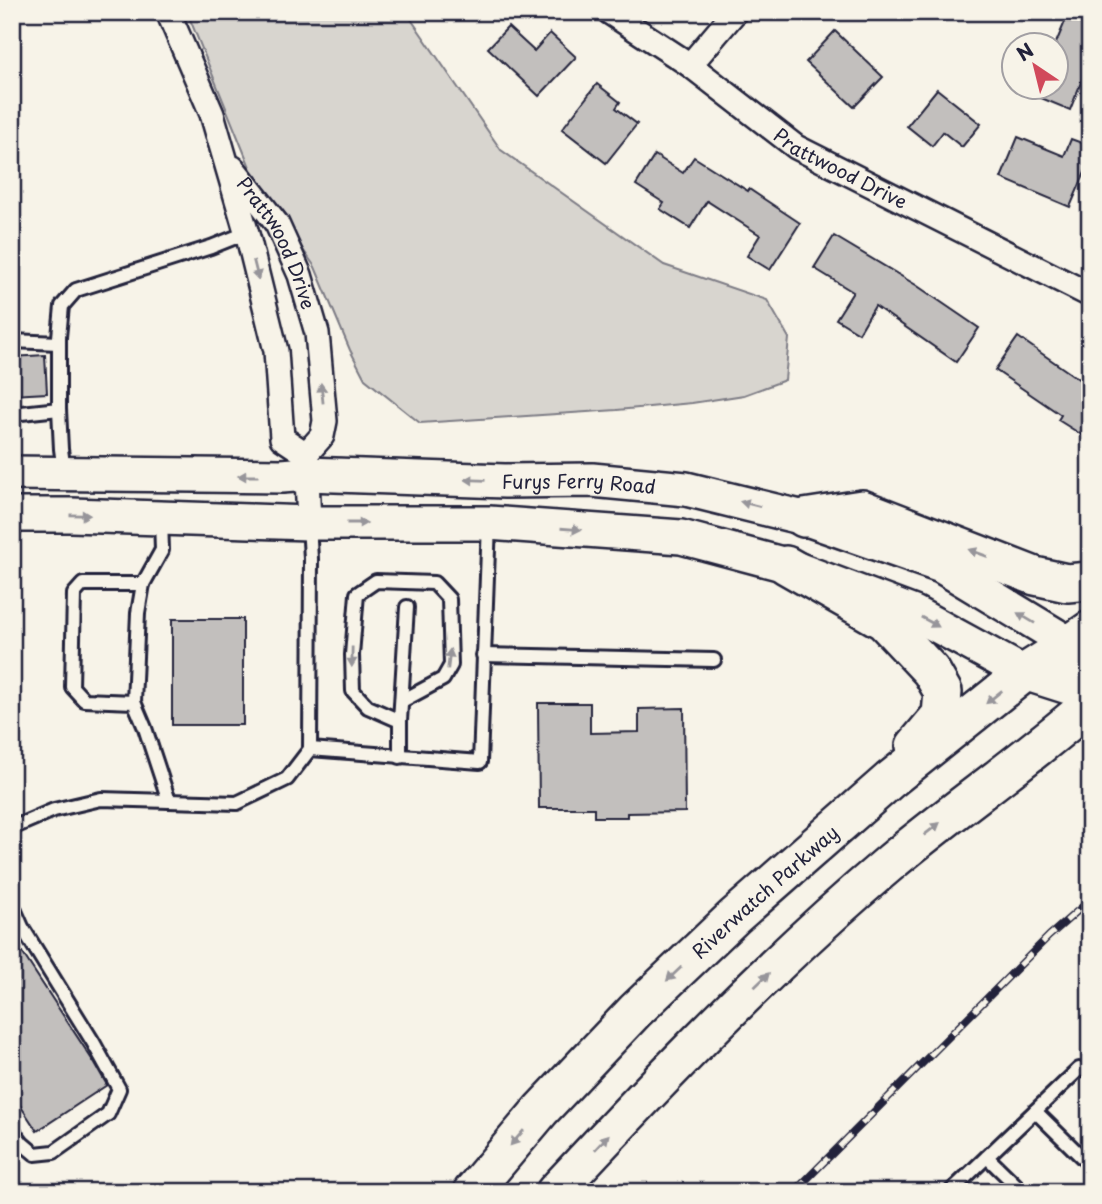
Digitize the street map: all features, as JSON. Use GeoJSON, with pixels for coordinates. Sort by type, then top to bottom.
{"type":"FeatureCollection","features":[{"type":"Feature","properties":{"kind":"main road","name":"Furys Ferry Road"},"geometry":{"type":"LineString","coordinates":[[12,473],[282,476],[307,464],[505,481],[592,480],[686,489],[804,517],[941,566],[1080,637]]}},
{"type":"Feature","properties":{"kind":"main road"},"geometry":{"type":"LineString","coordinates":[[804,517],[862,509],[1035,576],[1067,583],[1090,581]]}},
{"type":"Feature","properties":{"kind":"main road"},"geometry":{"type":"LineString","coordinates":[[12,515],[309,523],[489,523],[681,537],[786,565],[914,613],[1024,673],[1090,694]]}},
{"type":"Feature","properties":{"kind":"main road"},"geometry":{"type":"LineString","coordinates":[[786,565],[884,621],[931,671],[943,692],[941,715],[890,780]]}},
{"type":"Feature","properties":{"kind":"main road"},"geometry":{"type":"LineString","coordinates":[[1080,637],[1090,681]]}},
{"type":"Feature","properties":{"kind":"main road","name":"Riverwatch Parkway"},"geometry":{"type":"LineString","coordinates":[[472,1192],[541,1110],[635,1011],[734,917],[890,780],[1024,673],[1080,637]]}},
{"type":"Feature","properties":{"kind":"main road"},"geometry":{"type":"LineString","coordinates":[[555,1192],[719,1022],[796,947],[890,863],[1051,739],[1090,704]]}},
{"type":"Feature","properties":{"kind":"street","name":"Prattwood Drive"},"geometry":{"type":"LineString","coordinates":[[168,12],[212,114],[224,157],[246,233],[276,351],[282,438],[307,464],[322,436],[325,421],[317,332],[300,275],[277,224],[224,157]]}},
{"type":"Feature","properties":{"kind":"street","name":"Prattwood Drive"},"geometry":{"type":"LineString","coordinates":[[609,12],[690,65],[796,147],[1090,295]]}},
{"type":"Feature","properties":{"kind":"street"},"geometry":{"type":"LineString","coordinates":[[690,65],[735,12]]}},
{"type":"Feature","properties":{"kind":"street"},"geometry":{"type":"LineString","coordinates":[[307,464],[309,523]]}},
{"type":"Feature","properties":{"kind":"lane"},"geometry":{"type":"LineString","coordinates":[[64,474],[59,409],[62,306],[76,290],[88,285],[211,247],[246,233]]}},
{"type":"Feature","properties":{"kind":"lane"},"geometry":{"type":"LineString","coordinates":[[12,341],[59,343]]}},
{"type":"Feature","properties":{"kind":"lane"},"geometry":{"type":"LineString","coordinates":[[12,414],[59,409]]}},
{"type":"Feature","properties":{"kind":"lane"},"geometry":{"type":"LineString","coordinates":[[161,517],[162,550],[143,584],[138,613],[134,702],[169,801]]}},
{"type":"Feature","properties":{"kind":"lane"},"geometry":{"type":"LineString","coordinates":[[12,828],[54,810],[101,799],[237,803],[287,779],[310,749],[309,523]]}},
{"type":"Feature","properties":{"kind":"lane"},"geometry":{"type":"LineString","coordinates":[[310,749],[480,762],[489,523]]}},
{"type":"Feature","properties":{"kind":"lane"},"geometry":{"type":"LineString","coordinates":[[400,721],[368,707],[353,691],[352,655],[357,594],[376,581],[434,583],[449,598],[451,665],[443,679],[402,701]]}},
{"type":"Feature","properties":{"kind":"lane"},"geometry":{"type":"LineString","coordinates":[[134,702],[84,700],[72,687],[74,594],[83,584],[143,584]]}},
{"type":"Feature","properties":{"kind":"lane"},"geometry":{"type":"LineString","coordinates":[[400,757],[407,607]]}},
{"type":"Feature","properties":{"kind":"lane"},"geometry":{"type":"LineString","coordinates":[[484,655],[714,660]]}},
{"type":"Feature","properties":{"kind":"lane"},"geometry":{"type":"LineString","coordinates":[[12,904],[22,927],[119,1089],[107,1114],[54,1152],[35,1154],[12,1130]]}},
{"type":"Feature","properties":{"kind":"lane"},"geometry":{"type":"LineString","coordinates":[[950,1192],[1079,1069],[1090,1071]]}},
{"type":"Feature","properties":{"kind":"lane"},"geometry":{"type":"LineString","coordinates":[[1035,1111],[1090,1165]]}},
{"type":"Feature","properties":{"kind":"lane"},"geometry":{"type":"LineString","coordinates":[[987,1157],[1023,1192]]}},
{"type":"Feature","properties":{"kind":"shaded area"},"geometry":{"type":"Polygon","coordinates":[[[187,12],[406,12],[501,150],[664,265],[767,300],[789,338],[785,380],[744,395],[692,403],[420,423],[365,379],[315,267],[256,182],[187,12]]]}},
{"type":"Feature","properties":{"kind":"building"},"geometry":{"type":"Polygon","coordinates":[[[1069,12],[1090,12],[1090,71],[1086,70],[1070,110],[1051,102],[1070,102],[1070,32],[1061,32],[1069,12]]]}},
{"type":"Feature","properties":{"kind":"building"},"geometry":{"type":"Polygon","coordinates":[[[508,27],[534,51],[550,33],[576,57],[539,96],[488,48],[508,27]]]}},
{"type":"Feature","properties":{"kind":"building"},"geometry":{"type":"Polygon","coordinates":[[[835,31],[883,77],[854,107],[806,62],[835,31]]]}},
{"type":"Feature","properties":{"kind":"building"},"geometry":{"type":"Polygon","coordinates":[[[597,84],[620,102],[616,108],[637,124],[606,163],[562,129],[597,84]]]}},
{"type":"Feature","properties":{"kind":"building"},"geometry":{"type":"Polygon","coordinates":[[[937,89],[981,124],[962,147],[943,132],[932,146],[907,126],[937,89]]]}},
{"type":"Feature","properties":{"kind":"building"},"geometry":{"type":"Polygon","coordinates":[[[1018,137],[1064,156],[1071,139],[1090,146],[1090,161],[1070,207],[1001,178],[1018,137]]]}},
{"type":"Feature","properties":{"kind":"building"},"geometry":{"type":"Polygon","coordinates":[[[655,155],[683,173],[694,157],[800,223],[770,270],[747,256],[760,235],[707,201],[690,228],[660,209],[664,203],[636,185],[655,155]]]}},
{"type":"Feature","properties":{"kind":"building"},"geometry":{"type":"Polygon","coordinates":[[[834,236],[916,285],[979,328],[956,362],[875,306],[859,333],[836,319],[853,292],[814,268],[834,236]]]}},
{"type":"Feature","properties":{"kind":"building"},"geometry":{"type":"Polygon","coordinates":[[[1018,337],[1090,387],[1090,440],[1058,420],[1061,415],[995,370],[1018,337]]]}},
{"type":"Feature","properties":{"kind":"building"},"geometry":{"type":"Polygon","coordinates":[[[45,355],[47,393],[12,395],[12,357],[45,355]]]}},
{"type":"Feature","properties":{"kind":"building"},"geometry":{"type":"Polygon","coordinates":[[[172,619],[243,619],[243,725],[172,725],[172,619]]]}},
{"type":"Feature","properties":{"kind":"building"},"geometry":{"type":"Polygon","coordinates":[[[538,703],[590,703],[590,733],[639,732],[639,709],[684,708],[685,812],[627,813],[627,817],[594,817],[594,808],[539,808],[538,703]]]}},
{"type":"Feature","properties":{"kind":"building"},"geometry":{"type":"Polygon","coordinates":[[[12,937],[107,1085],[37,1131],[12,1093],[12,937]]]}},
{"type":"Feature","properties":{"kind":"railway"},"geometry":{"type":"LineString","coordinates":[[794,1192],[1049,936],[1090,900]]}}]}
